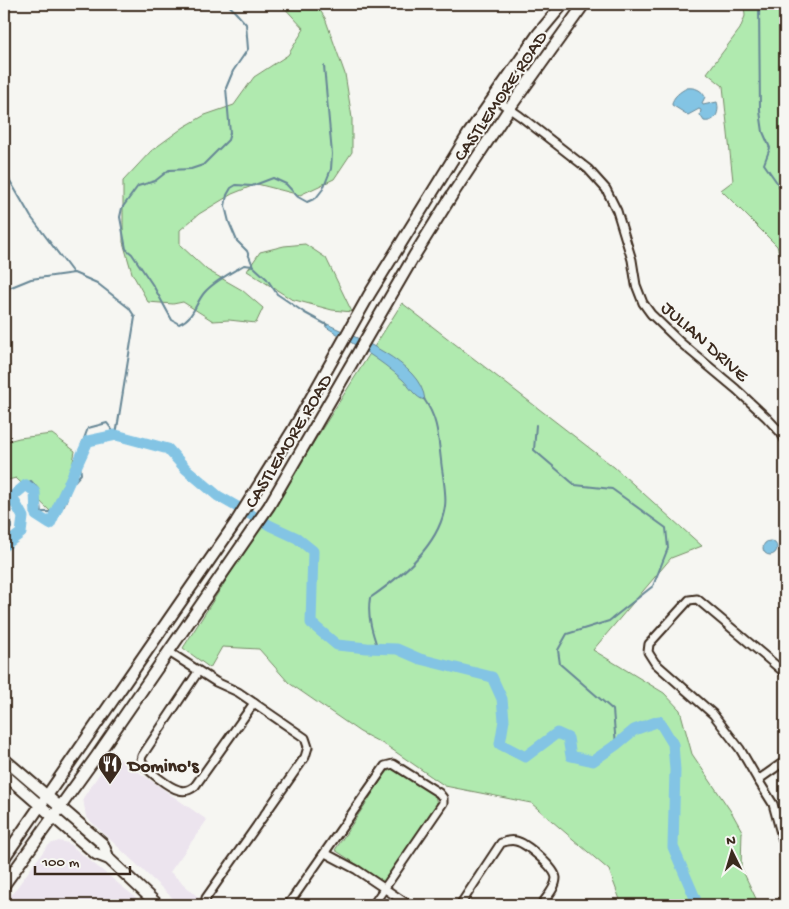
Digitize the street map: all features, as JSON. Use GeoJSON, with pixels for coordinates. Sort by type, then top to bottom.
{"type":"FeatureCollection","features":[{"type":"Feature","properties":{"kind":"main road","name":"CASTLEMORE ROAD"},"geometry":{"type":"LineString","coordinates":[[4,858],[236,522],[337,353],[369,295],[469,133],[538,34],[563,4]]}},
{"type":"Feature","properties":{"kind":"main road","name":"CASTLEMORE ROAD"},"geometry":{"type":"LineString","coordinates":[[4,885],[169,652],[269,506],[414,256],[509,109],[584,4]]}},
{"type":"Feature","properties":{"kind":"main road"},"geometry":{"type":"LineString","coordinates":[[398,247],[414,256]]}},
{"type":"Feature","properties":{"kind":"main road"},"geometry":{"type":"LineString","coordinates":[[369,295],[386,304]]}},
{"type":"Feature","properties":{"kind":"main road"},"geometry":{"type":"LineString","coordinates":[[198,577],[213,587]]}},
{"type":"Feature","properties":{"kind":"main road"},"geometry":{"type":"LineString","coordinates":[[4,758],[103,844],[109,859]]}},
{"type":"Feature","properties":{"kind":"main road"},"geometry":{"type":"LineString","coordinates":[[4,774],[96,854],[109,859],[158,905]]}},
{"type":"Feature","properties":{"kind":"street","name":"JULIAN DRIVE"},"geometry":{"type":"LineString","coordinates":[[494,98],[588,169],[606,189],[617,211],[632,260],[636,285],[643,303],[651,314],[680,343],[735,388],[784,435]]}},
{"type":"Feature","properties":{"kind":"street"},"geometry":{"type":"LineString","coordinates":[[785,673],[697,598],[689,600],[649,644],[648,652],[655,663],[713,714],[740,749],[773,804],[785,848]]}},
{"type":"Feature","properties":{"kind":"street"},"geometry":{"type":"LineString","coordinates":[[169,652],[198,672],[238,692],[305,738],[308,747],[307,752],[206,898],[205,905]]}},
{"type":"Feature","properties":{"kind":"street"},"geometry":{"type":"LineString","coordinates":[[198,672],[141,760],[147,770],[176,790],[186,791],[195,786],[254,703]]}},
{"type":"Feature","properties":{"kind":"street"},"geometry":{"type":"LineString","coordinates":[[758,780],[785,761]]}},
{"type":"Feature","properties":{"kind":"street"},"geometry":{"type":"LineString","coordinates":[[288,905],[385,766],[396,765],[440,793],[443,803],[373,905]]}},
{"type":"Feature","properties":{"kind":"street"},"geometry":{"type":"LineString","coordinates":[[460,905],[501,844],[512,840],[522,843],[552,868],[556,877],[554,885],[541,905]]}},
{"type":"Feature","properties":{"kind":"street"},"geometry":{"type":"LineString","coordinates":[[325,853],[356,870],[409,905]]}},
{"type":"Feature","properties":{"kind":"shaded area"},"geometry":{"type":"Polygon","coordinates":[[[113,754],[207,820],[170,872],[199,898],[195,905],[180,905],[86,817],[83,798],[113,754]]]}},
{"type":"Feature","properties":{"kind":"shaded area"},"geometry":{"type":"Polygon","coordinates":[[[59,841],[68,843],[145,905],[4,905],[45,849],[50,844],[59,841]]]}},
{"type":"Feature","properties":{"kind":"green space"},"geometry":{"type":"Polygon","coordinates":[[[281,4],[316,4],[325,18],[345,74],[352,118],[352,152],[334,179],[300,195],[257,184],[232,194],[199,214],[180,230],[180,245],[207,270],[242,290],[263,308],[256,323],[229,320],[213,321],[183,302],[173,304],[148,302],[132,273],[123,242],[123,181],[151,151],[184,127],[205,115],[234,105],[254,77],[288,55],[304,29],[281,4]]]}},
{"type":"Feature","properties":{"kind":"green space"},"geometry":{"type":"Polygon","coordinates":[[[744,4],[785,4],[785,273],[777,246],[721,190],[733,181],[723,86],[707,73],[740,29],[745,16],[744,4]]]}},
{"type":"Feature","properties":{"kind":"green space"},"geometry":{"type":"Polygon","coordinates":[[[305,244],[326,258],[352,312],[332,310],[291,299],[247,271],[260,252],[284,246],[305,244]]]}},
{"type":"Feature","properties":{"kind":"green space"},"geometry":{"type":"Polygon","coordinates":[[[402,303],[614,467],[702,546],[671,558],[593,650],[664,693],[680,710],[692,754],[742,831],[741,867],[759,905],[622,905],[609,870],[531,803],[445,786],[387,746],[360,732],[289,683],[259,649],[222,647],[210,668],[183,648],[402,303]]]}},
{"type":"Feature","properties":{"kind":"green space"},"geometry":{"type":"Polygon","coordinates":[[[52,434],[75,451],[69,483],[52,513],[16,478],[4,481],[4,442],[52,434]]]}},
{"type":"Feature","properties":{"kind":"green space"},"geometry":{"type":"Polygon","coordinates":[[[391,769],[396,769],[435,795],[437,804],[385,883],[335,850],[386,773],[391,769]]]}},
{"type":"Feature","properties":{"kind":"water"},"geometry":{"type":"Polygon","coordinates":[[[687,88],[693,88],[702,92],[705,97],[703,105],[717,102],[718,109],[716,116],[712,120],[704,121],[699,109],[688,115],[672,105],[675,97],[687,88]]]}},
{"type":"Feature","properties":{"kind":"water"},"geometry":{"type":"Polygon","coordinates":[[[325,323],[369,344],[400,363],[421,386],[425,400],[416,395],[403,380],[385,365],[326,327],[325,323]]]}},
{"type":"Feature","properties":{"kind":"water"},"geometry":{"type":"Polygon","coordinates":[[[770,541],[775,543],[777,548],[775,553],[770,555],[765,553],[763,548],[765,543],[770,541]]]}},
{"type":"Feature","properties":{"kind":"waterway"},"geometry":{"type":"LineString","coordinates":[[228,4],[246,24],[248,49],[233,71],[226,88],[230,133],[228,140],[203,165],[191,169],[169,170],[155,181],[138,186],[122,208],[120,217],[126,249],[132,254],[154,287],[172,320],[179,324],[188,318],[204,293],[213,285],[244,265],[253,266]]}},
{"type":"Feature","properties":{"kind":"waterway"},"geometry":{"type":"LineString","coordinates":[[759,4],[760,111],[763,132],[770,148],[764,164],[778,184],[785,199]]}},
{"type":"Feature","properties":{"kind":"waterway"},"geometry":{"type":"LineString","coordinates":[[324,66],[332,154],[331,169],[323,189],[316,198],[307,202],[298,197],[286,184],[273,178],[252,186],[236,185],[231,188],[227,195],[225,206],[237,241],[247,251],[253,266],[267,279],[277,294],[327,325]]}},
{"type":"Feature","properties":{"kind":"waterway"},"geometry":{"type":"LineString","coordinates":[[4,172],[31,217],[73,273]]}},
{"type":"Feature","properties":{"kind":"waterway"},"geometry":{"type":"LineString","coordinates":[[4,290],[31,279],[74,273],[97,283],[129,308],[135,317],[116,435]]}},
{"type":"Feature","properties":{"kind":"waterway"},"geometry":{"type":"LineString","coordinates":[[378,649],[370,618],[370,598],[393,581],[427,547],[442,520],[445,506],[445,489],[437,428],[429,406],[424,399]]}},
{"type":"Feature","properties":{"kind":"waterway"},"geometry":{"type":"LineString","coordinates":[[4,537],[11,528],[10,505],[13,494],[17,489],[31,481],[38,489],[41,512],[54,512],[64,506],[72,484],[81,474],[79,452],[88,428],[107,423],[116,435]]}},
{"type":"Feature","properties":{"kind":"waterway"},"geometry":{"type":"LineString","coordinates":[[536,425],[534,450],[575,485],[612,489],[666,528],[668,548],[653,586],[609,621],[567,634],[558,650],[560,664],[613,710],[616,745]]}},
{"type":"Feature","properties":{"kind":"waterway"},"geometry":{"type":"LineString","coordinates":[[4,546],[21,533],[23,517],[12,497],[26,485],[35,492],[36,515],[50,524],[88,441],[116,435],[168,449],[186,469],[218,496],[271,526],[297,538],[313,551],[311,623],[337,645],[397,649],[420,659],[492,677],[502,699],[504,720],[500,744],[525,757],[557,733],[568,738],[571,756],[593,761],[634,730],[659,721],[673,744],[675,770],[673,847],[697,905]]}},
{"type":"Feature","properties":{"kind":"place","name":"Domino's"},"geometry":{"type":"Point","coordinates":[110,785]}}]}
